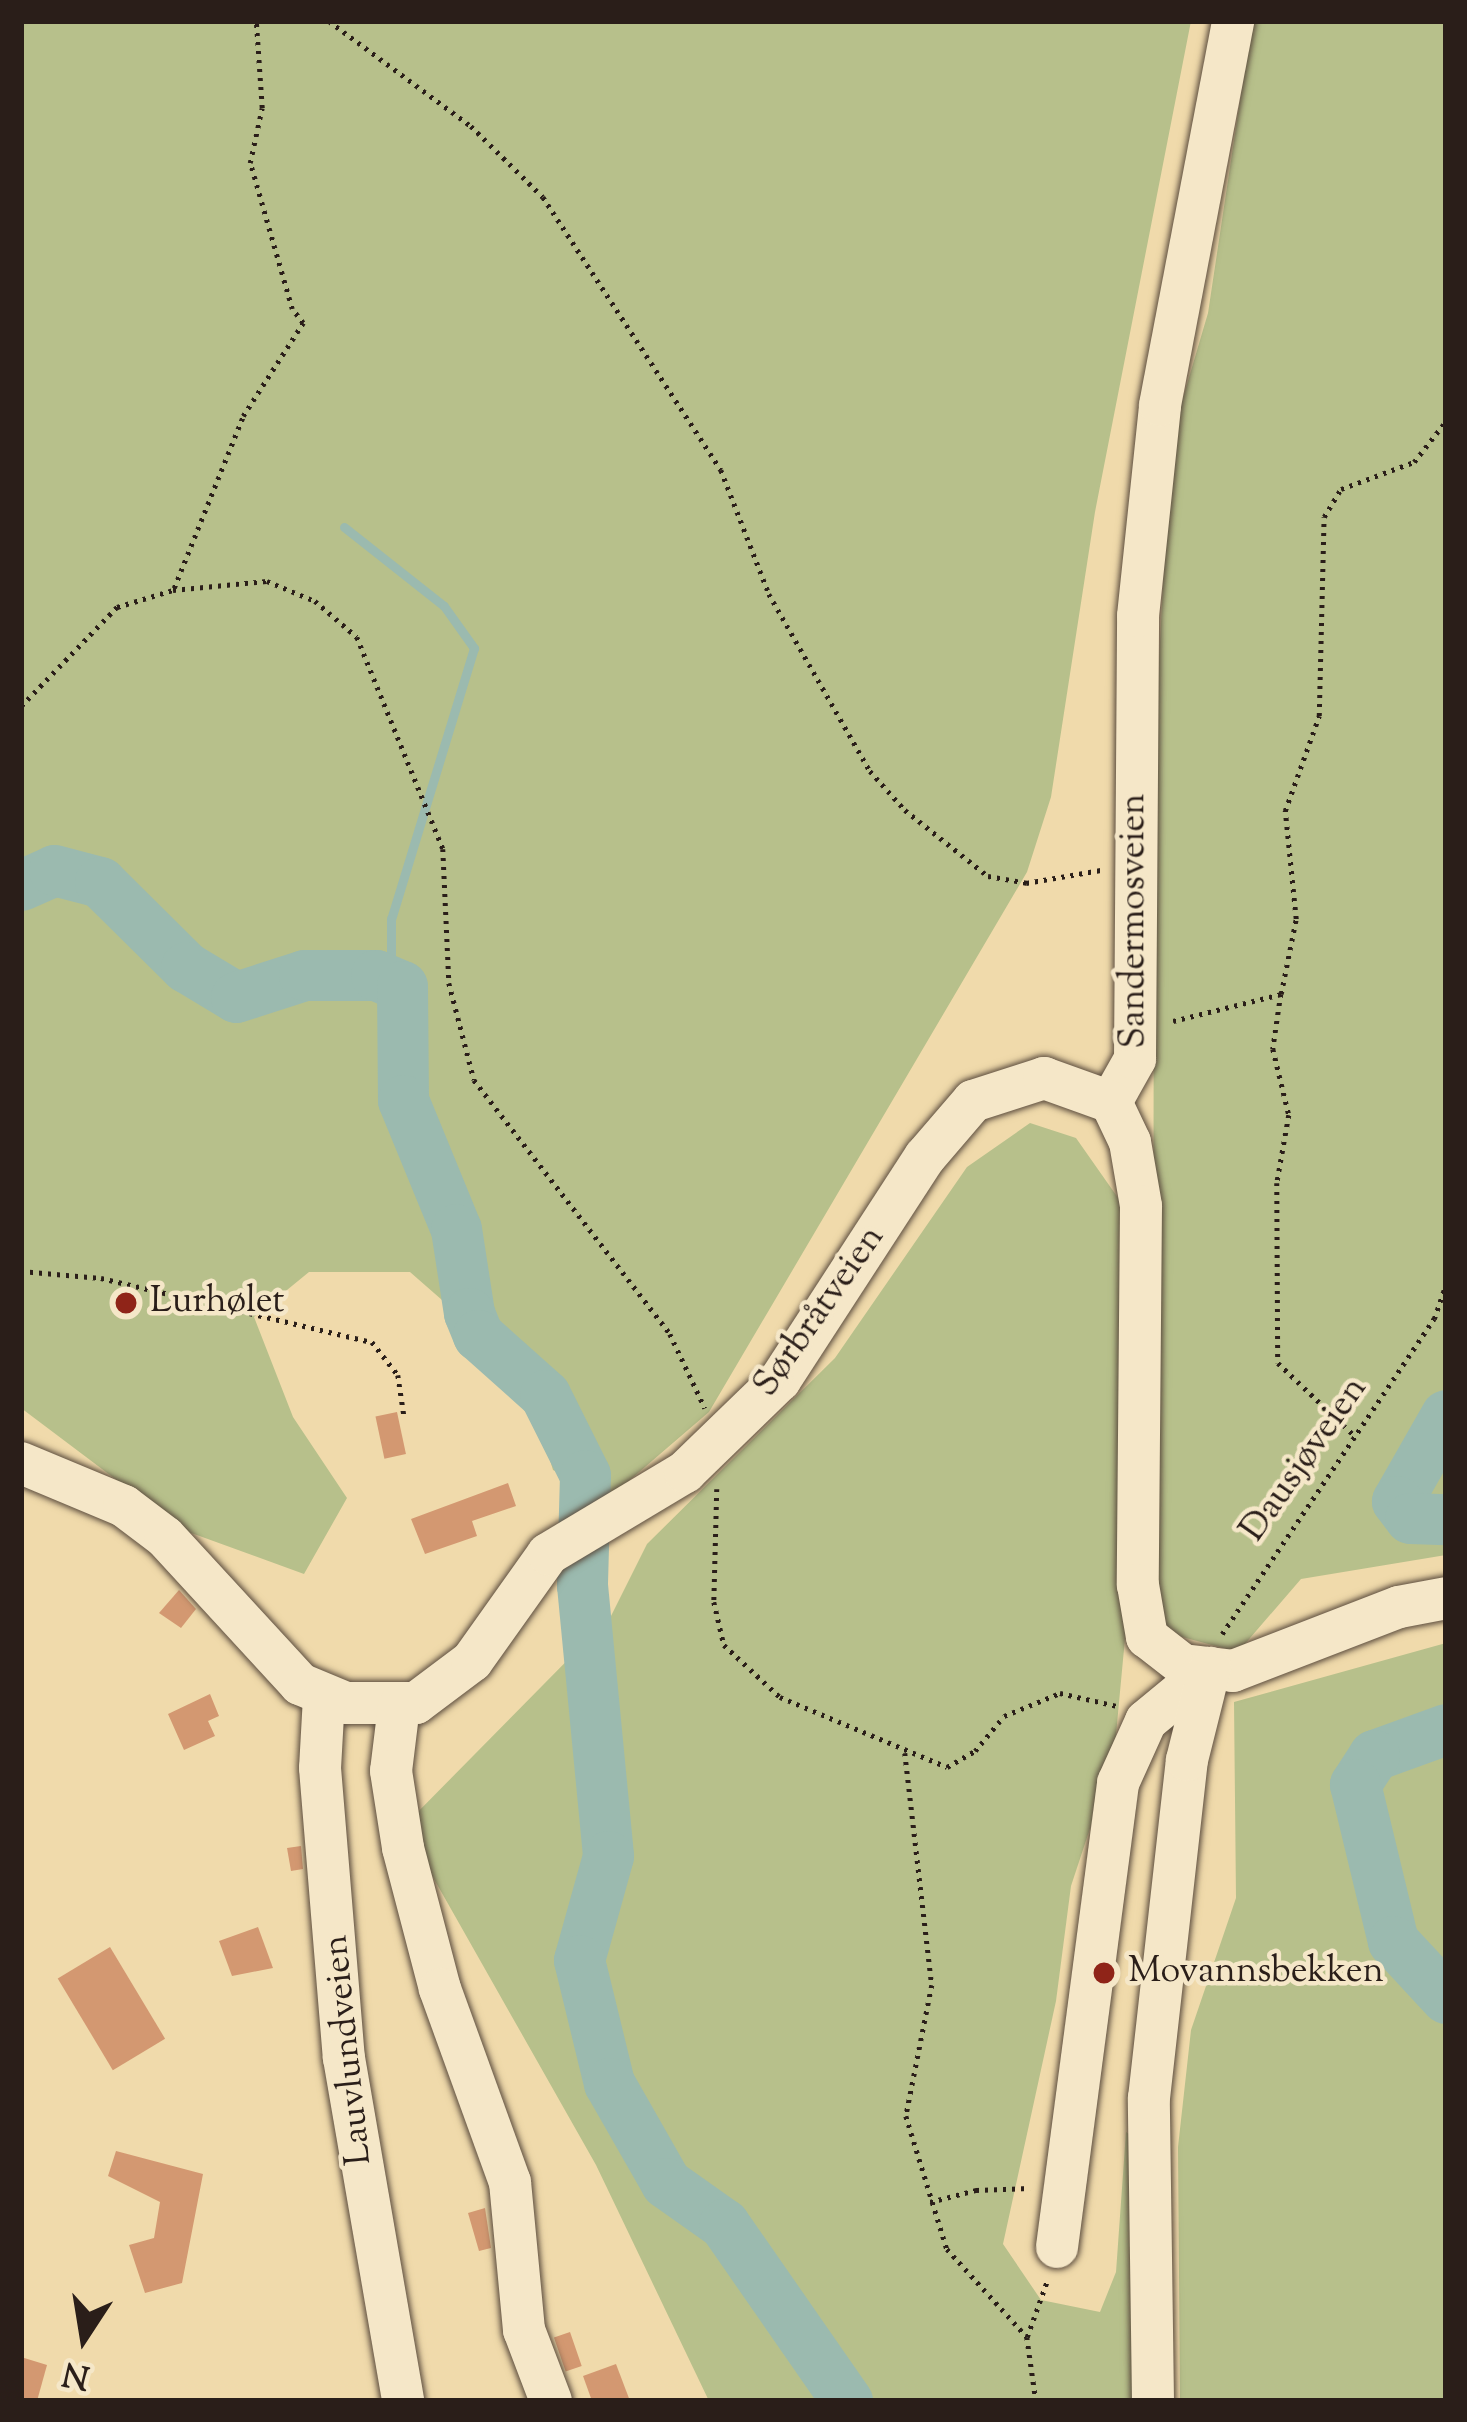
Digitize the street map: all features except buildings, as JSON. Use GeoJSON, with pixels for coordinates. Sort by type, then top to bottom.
{"type":"FeatureCollection","features":[{"type":"Feature","properties":{"kind":"street","name":"Sandermosveien"},"geometry":{"type":"LineString","coordinates":[[1210,1668],[1169,1658],[1141,1621],[1141,1206],[1130,1142],[1111,1102],[1132,1075],[1137,1023],[1138,616],[1160,405],[1233,21]]}},
{"type":"Feature","properties":{"kind":"street","name":"Sørbråtveien"},"geometry":{"type":"LineString","coordinates":[[399,1706],[434,1694],[472,1661],[537,1566],[565,1542],[610,1518],[718,1445],[780,1380],[925,1157],[973,1101],[1044,1078],[1111,1102]]}},
{"type":"Feature","properties":{"kind":"street"},"geometry":{"type":"LineString","coordinates":[[21,1462],[124,1506],[164,1537],[271,1654],[324,1697],[399,1706],[391,1771],[403,1848],[440,1990],[510,2182],[524,2330],[551,2401]]}},
{"type":"Feature","properties":{"kind":"street"},"geometry":{"type":"LineString","coordinates":[[1057,2247],[1070,2192],[1110,1824],[1118,1783],[1151,1714],[1210,1668],[1233,1671],[1399,1607],[1446,1598]]}},
{"type":"Feature","properties":{"kind":"street"},"geometry":{"type":"LineString","coordinates":[[1153,2401],[1149,2098],[1187,1760],[1210,1668]]}},
{"type":"Feature","properties":{"kind":"street","name":"Lauvlundveien"},"geometry":{"type":"LineString","coordinates":[[324,1697],[320,1768],[344,2058],[403,2401]]}},
{"type":"Feature","properties":{"kind":"path"},"geometry":{"type":"LineString","coordinates":[[173,590],[243,416],[303,323],[292,310],[250,163],[262,108],[256,21]]}},
{"type":"Feature","properties":{"kind":"path"},"geometry":{"type":"LineString","coordinates":[[329,21],[471,127],[543,197],[721,470],[769,594],[870,771],[905,810],[988,876],[1026,883],[1136,870]]}},
{"type":"Feature","properties":{"kind":"path"},"geometry":{"type":"LineString","coordinates":[[1354,1435],[1278,1363],[1277,1183],[1289,1115],[1273,1049],[1296,919],[1286,811],[1319,716],[1324,517],[1341,489],[1414,462],[1446,421]]}},
{"type":"Feature","properties":{"kind":"path"},"geometry":{"type":"LineString","coordinates":[[21,706],[117,607],[173,590],[267,581],[315,601],[357,637],[386,724],[439,833],[449,982],[474,1080],[670,1334],[718,1445],[714,1603],[724,1646],[780,1696],[947,1768],[974,1751],[1004,1716],[1060,1693],[1151,1714]]}},
{"type":"Feature","properties":{"kind":"path"},"geometry":{"type":"LineString","coordinates":[[1137,1023],[1281,994]]}},
{"type":"Feature","properties":{"kind":"path"},"geometry":{"type":"LineString","coordinates":[[21,1270],[101,1278],[372,1342],[398,1375],[404,1414]]}},
{"type":"Feature","properties":{"kind":"path","name":"Dausjøveien"},"geometry":{"type":"LineString","coordinates":[[1210,1668],[1227,1619],[1434,1319],[1446,1284]]}},
{"type":"Feature","properties":{"kind":"path"},"geometry":{"type":"LineString","coordinates":[[905,1751],[932,1985],[906,2116],[946,2249],[1027,2337]]}},
{"type":"Feature","properties":{"kind":"path"},"geometry":{"type":"LineString","coordinates":[[930,2202],[1008,2186],[1070,2192]]}},
{"type":"Feature","properties":{"kind":"path"},"geometry":{"type":"LineString","coordinates":[[1036,2401],[1027,2337],[1057,2247]]}},
{"type":"Feature","properties":{"kind":"green space"},"geometry":{"type":"Polygon","coordinates":[[[21,21],[1191,21],[1095,512],[1051,797],[1027,872],[709,1412],[610,1497],[553,1470],[523,1371],[410,1272],[309,1272],[254,1317],[293,1417],[347,1498],[304,1574],[183,1530],[21,1408],[21,21]]]}},
{"type":"Feature","properties":{"kind":"green space"},"geometry":{"type":"Polygon","coordinates":[[[1252,21],[1446,21],[1446,1555],[1301,1579],[1238,1652],[1171,1634],[1153,1603],[1154,763],[1170,442],[1208,313],[1252,21]]]}},
{"type":"Feature","properties":{"kind":"green space"},"geometry":{"type":"Polygon","coordinates":[[[1030,1123],[1076,1138],[1123,1205],[1127,1617],[1114,1756],[1071,1886],[1056,2001],[1003,2244],[1041,2300],[1100,2312],[1116,2272],[1126,2132],[1145,2144],[1146,2401],[709,2401],[596,2165],[404,1826],[611,1616],[647,1544],[835,1358],[967,1167],[1030,1123]]]}},
{"type":"Feature","properties":{"kind":"green space"},"geometry":{"type":"Polygon","coordinates":[[[1446,1643],[1446,2401],[1180,2401],[1178,2147],[1191,2030],[1236,1898],[1234,1702],[1446,1643]]]}},
{"type":"Feature","properties":{"kind":"waterway"},"geometry":{"type":"LineString","coordinates":[[344,527],[444,606],[474,648],[391,919],[391,979]]}},
{"type":"Feature","properties":{"kind":"waterway","name":"Movannsbekken"},"geometry":{"type":"LineString","coordinates":[[21,885],[54,870],[100,882],[186,967],[236,997],[304,975],[376,975],[402,986],[403,1100],[456,1229],[469,1313],[478,1335],[545,1395],[585,1475],[582,1585],[608,1856],[579,1960],[609,2083],[666,2183],[724,2224],[847,2401]]}},
{"type":"Feature","properties":{"kind":"waterway","name":"Movannsbekken"},"geometry":{"type":"LineString","coordinates":[[1446,1415],[1397,1501],[1410,1518],[1446,1519]]}},
{"type":"Feature","properties":{"kind":"waterway","name":"Movannsbekken"},"geometry":{"type":"LineString","coordinates":[[1446,1729],[1374,1755],[1355,1784],[1393,1941],[1446,1998]]}},
{"type":"Feature","properties":{"kind":"place","name":"Lurhølet"},"geometry":{"type":"Point","coordinates":[126,1303]}},
{"type":"Feature","properties":{"kind":"place","name":"Movannsbekken"},"geometry":{"type":"Point","coordinates":[1104,1973]}}]}
